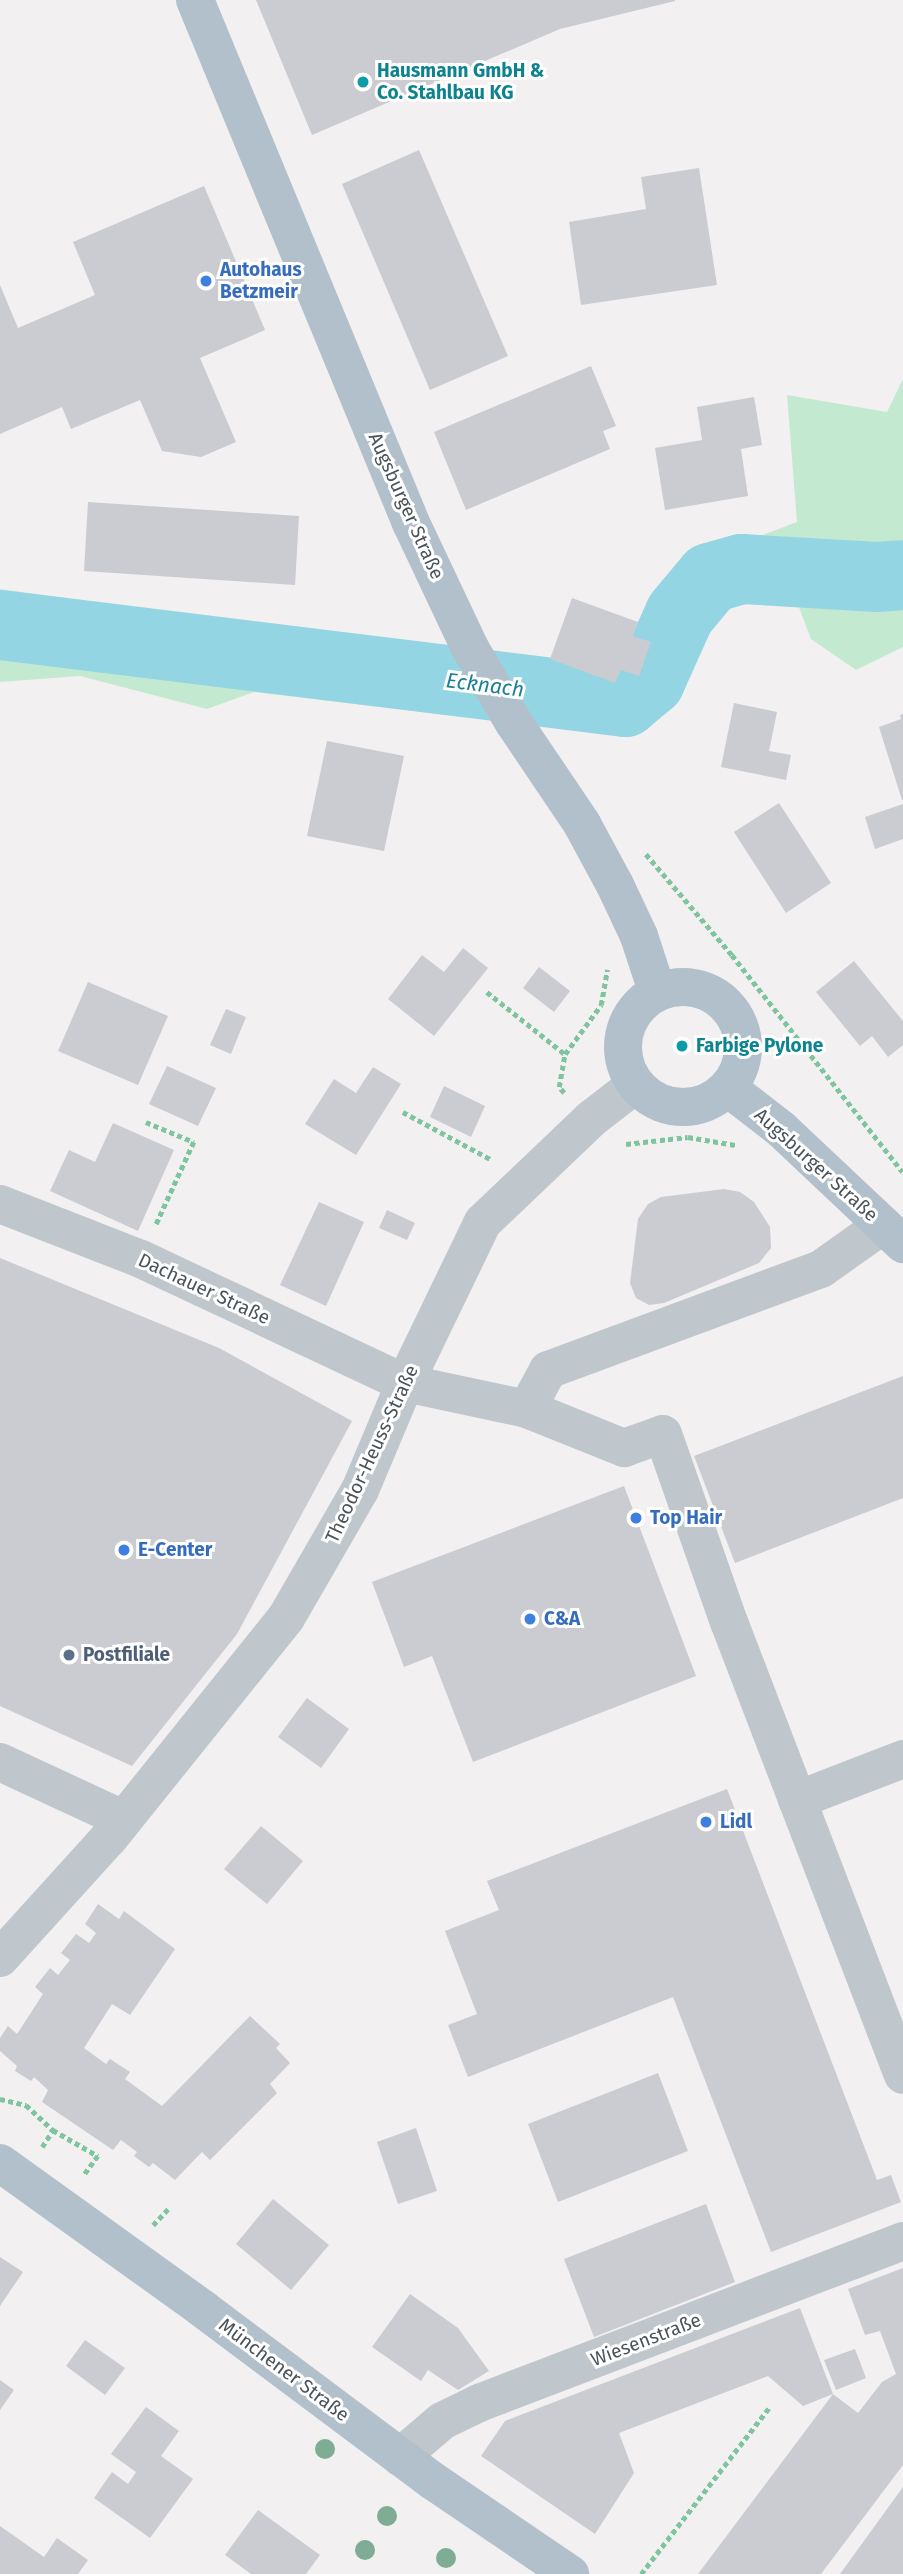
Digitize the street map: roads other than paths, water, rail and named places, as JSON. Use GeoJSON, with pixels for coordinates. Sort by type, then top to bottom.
{"type":"FeatureCollection","features":[{"type":"Feature","properties":{"kind":"main road","name":"Augsburger Straße"},"geometry":{"type":"LineString","coordinates":[[195,0],[411,523],[470,648],[514,723],[582,824],[608,873],[639,936],[657,990]]}},
{"type":"Feature","properties":{"kind":"main road"},"geometry":{"type":"LineString","coordinates":[[677,986],[696,987],[719,997],[735,1015],[742,1034],[743,1057],[727,1088],[695,1107],[670,1106],[646,1096],[635,1084],[623,1060],[622,1038],[630,1017],[657,990],[677,986]]}},
{"type":"Feature","properties":{"kind":"main road","name":"Augsburger Straße"},"geometry":{"type":"LineString","coordinates":[[727,1088],[781,1129],[893,1234]]}},
{"type":"Feature","properties":{"kind":"main road","name":"Münchener Straße"},"geometry":{"type":"LineString","coordinates":[[0,2163],[203,2309],[400,2457],[570,2574]]}},
{"type":"Feature","properties":{"kind":"street","name":"Theodor-Heuss-Straße"},"geometry":{"type":"LineString","coordinates":[[0,1958],[110,1813],[286,1618],[360,1490],[405,1383],[478,1231],[527,1178],[591,1119],[635,1084]]}},
{"type":"Feature","properties":{"kind":"street","name":"Dachauer Straße"},"geometry":{"type":"LineString","coordinates":[[0,1204],[141,1259],[405,1383],[527,1409],[624,1448],[663,1434],[725,1610],[797,1800]]}},
{"type":"Feature","properties":{"kind":"street"},"geometry":{"type":"LineString","coordinates":[[527,1409],[548,1370],[821,1269],[893,1234]]}},
{"type":"Feature","properties":{"kind":"street"},"geometry":{"type":"LineString","coordinates":[[903,1759],[797,1800],[903,2075]]}},
{"type":"Feature","properties":{"kind":"street"},"geometry":{"type":"LineString","coordinates":[[0,1762],[110,1813]]}},
{"type":"Feature","properties":{"kind":"street","name":"Wiesenstraße"},"geometry":{"type":"LineString","coordinates":[[400,2457],[442,2421],[479,2403],[903,2241]]}},
{"type":"Feature","properties":{"kind":"waterway","name":"Ecknach"},"geometry":{"type":"LineString","coordinates":[[0,625],[625,702],[650,681],[680,614],[710,578],[742,569],[877,577],[903,575]]}},
{"type":"Feature","properties":{"kind":"place","name":"Hausmann GmbH & Co. Stahlbau KG"},"geometry":{"type":"Point","coordinates":[363,82]}},
{"type":"Feature","properties":{"kind":"place","name":"Autohaus Betzmeir"},"geometry":{"type":"Point","coordinates":[206,281]}},
{"type":"Feature","properties":{"kind":"place","name":"Farbige Pylone"},"geometry":{"type":"Point","coordinates":[682,1046]}},
{"type":"Feature","properties":{"kind":"place","name":"Top Hair"},"geometry":{"type":"Point","coordinates":[636,1518]}},
{"type":"Feature","properties":{"kind":"place","name":"E-Center"},"geometry":{"type":"Point","coordinates":[124,1550]}},
{"type":"Feature","properties":{"kind":"place","name":"C&A"},"geometry":{"type":"Point","coordinates":[530,1619]}},
{"type":"Feature","properties":{"kind":"place","name":"Postfiliale"},"geometry":{"type":"Point","coordinates":[69,1655]}},
{"type":"Feature","properties":{"kind":"place","name":"Lidl"},"geometry":{"type":"Point","coordinates":[706,1822]}}]}
